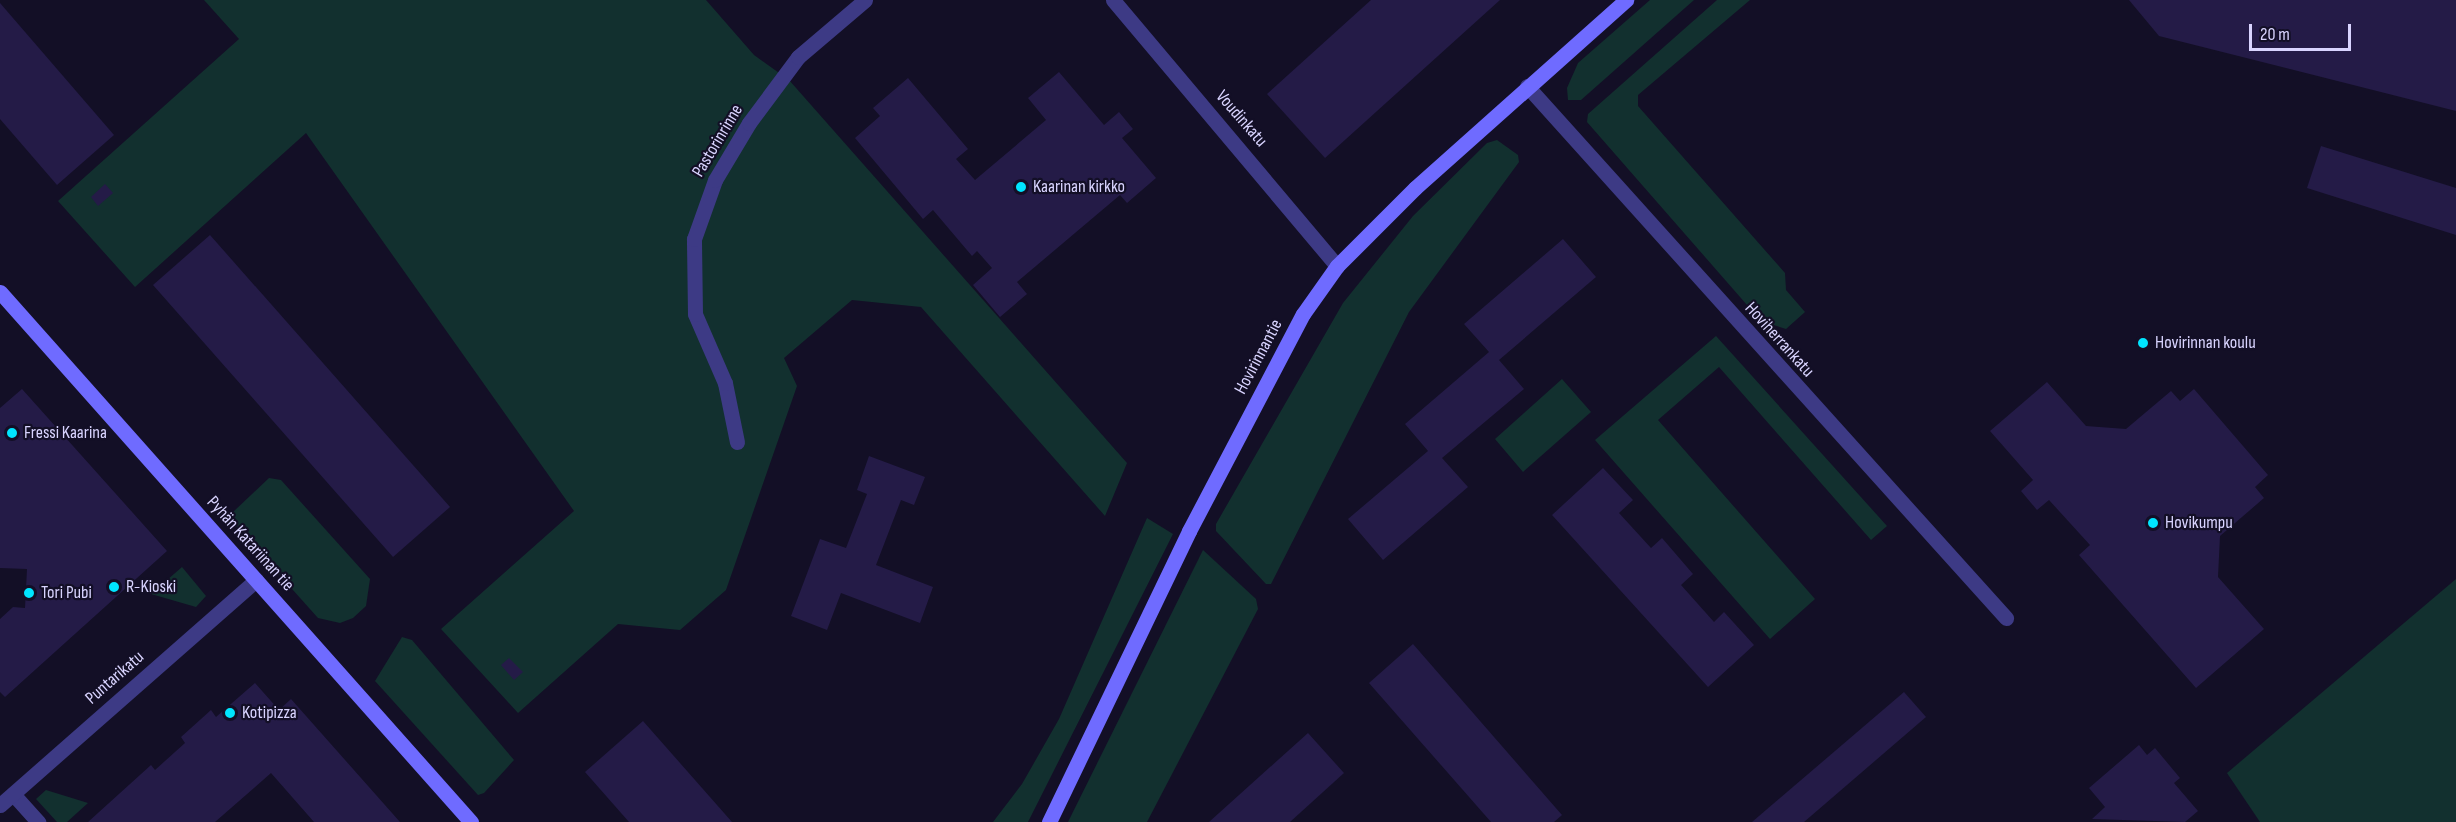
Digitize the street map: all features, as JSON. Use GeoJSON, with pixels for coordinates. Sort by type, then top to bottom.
{"type":"FeatureCollection","features":[{"type":"Feature","properties":{"kind":"street","name":"Pastorinrinne"},"geometry":{"type":"LineString","coordinates":[[737,442],[725,383],[695,314],[694,239],[714,180],[749,123],[798,57],[865,0]]}},
{"type":"Feature","properties":{"kind":"street","name":"Voudinkatu"},"geometry":{"type":"LineString","coordinates":[[1113,0],[1337,266]]}},
{"type":"Feature","properties":{"kind":"street","name":"Hovirinnantie"},"geometry":{"type":"LineString","coordinates":[[1049,822],[1189,531],[1303,314],[1337,266],[1527,86],[1626,0]]}},
{"type":"Feature","properties":{"kind":"street","name":"Hoviherrankatu"},"geometry":{"type":"LineString","coordinates":[[1527,86],[2006,618]]}},
{"type":"Feature","properties":{"kind":"street","name":"Pyhän Katariinan tie"},"geometry":{"type":"LineString","coordinates":[[0,292],[471,822]]}},
{"type":"Feature","properties":{"kind":"street","name":"Puntarikatu"},"geometry":{"type":"LineString","coordinates":[[0,805],[256,580]]}},
{"type":"Feature","properties":{"kind":"street"},"geometry":{"type":"LineString","coordinates":[[13,794],[38,822]]}},
{"type":"Feature","properties":{"kind":"green space"},"geometry":{"type":"Polygon","coordinates":[[[204,0],[706,0],[754,55],[789,80],[1127,463],[1105,516],[921,307],[852,300],[784,358],[797,386],[726,590],[680,630],[618,624],[518,713],[441,629],[574,511],[306,133],[135,287],[58,201],[239,39],[204,0]]]}},
{"type":"Feature","properties":{"kind":"green space"},"geometry":{"type":"Polygon","coordinates":[[[1650,0],[1694,0],[1581,100],[1568,100],[1567,88],[1578,63],[1650,0]]]}},
{"type":"Feature","properties":{"kind":"green space"},"geometry":{"type":"Polygon","coordinates":[[[1717,0],[1750,0],[1638,95],[1638,106],[1785,273],[1786,290],[1805,312],[1786,329],[1761,321],[1587,122],[1588,114],[1717,0]]]}},
{"type":"Feature","properties":{"kind":"green space"},"geometry":{"type":"Polygon","coordinates":[[[1497,140],[1518,155],[1519,162],[1409,312],[1271,584],[1266,584],[1216,531],[1216,524],[1343,303],[1413,216],[1487,143],[1497,140]]]}},
{"type":"Feature","properties":{"kind":"green space"},"geometry":{"type":"Polygon","coordinates":[[[1716,336],[1887,526],[1871,540],[1719,367],[1658,420],[1815,599],[1770,639],[1595,440],[1716,336]]]}},
{"type":"Feature","properties":{"kind":"green space"},"geometry":{"type":"Polygon","coordinates":[[[1562,379],[1591,412],[1523,472],[1495,439],[1562,379]]]}},
{"type":"Feature","properties":{"kind":"green space"},"geometry":{"type":"Polygon","coordinates":[[[269,478],[281,480],[370,579],[366,606],[353,618],[340,623],[318,618],[234,524],[232,513],[269,478]]]}},
{"type":"Feature","properties":{"kind":"green space"},"geometry":{"type":"Polygon","coordinates":[[[1147,518],[1173,534],[1028,822],[993,822],[1022,784],[1059,719],[1147,518]]]}},
{"type":"Feature","properties":{"kind":"green space"},"geometry":{"type":"Polygon","coordinates":[[[1203,550],[1256,599],[1258,609],[1147,822],[1068,822],[1203,550]]]}},
{"type":"Feature","properties":{"kind":"green space"},"geometry":{"type":"Polygon","coordinates":[[[182,567],[206,596],[196,607],[151,594],[182,567]]]}},
{"type":"Feature","properties":{"kind":"green space"},"geometry":{"type":"Polygon","coordinates":[[[2456,579],[2456,822],[2260,822],[2227,773],[2456,579]]]}},
{"type":"Feature","properties":{"kind":"green space"},"geometry":{"type":"Polygon","coordinates":[[[402,637],[412,640],[514,760],[484,793],[478,795],[375,681],[402,637]]]}},
{"type":"Feature","properties":{"kind":"green space"},"geometry":{"type":"Polygon","coordinates":[[[46,790],[88,803],[67,822],[57,822],[36,799],[46,790]]]}},
{"type":"Feature","properties":{"kind":"building"},"geometry":{"type":"Polygon","coordinates":[[[1371,0],[1500,0],[1325,158],[1267,94],[1371,0]]]}},
{"type":"Feature","properties":{"kind":"building"},"geometry":{"type":"Polygon","coordinates":[[[2129,0],[2456,0],[2456,111],[2159,36],[2129,0]]]}},
{"type":"Feature","properties":{"kind":"building"},"geometry":{"type":"Polygon","coordinates":[[[0,3],[114,135],[57,185],[0,119],[0,3]]]}},
{"type":"Feature","properties":{"kind":"building","name":"Kaarinan kirkko"},"geometry":{"type":"Polygon","coordinates":[[[1059,72],[1104,125],[1119,112],[1133,129],[1122,138],[1156,178],[1127,203],[1120,195],[1017,282],[1027,294],[1000,317],[973,285],[992,268],[977,251],[972,256],[933,210],[923,219],[855,138],[880,116],[873,108],[908,78],[968,149],[956,159],[975,180],[1046,120],[1028,98],[1059,72]]]}},
{"type":"Feature","properties":{"kind":"building"},"geometry":{"type":"Polygon","coordinates":[[[2321,146],[2456,188],[2456,235],[2307,188],[2321,146]]]}},
{"type":"Feature","properties":{"kind":"building"},"geometry":{"type":"Polygon","coordinates":[[[105,184],[113,193],[98,206],[91,197],[105,184]]]}},
{"type":"Feature","properties":{"kind":"building"},"geometry":{"type":"Polygon","coordinates":[[[210,235],[450,507],[393,557],[153,285],[210,235]]]}},
{"type":"Feature","properties":{"kind":"building"},"geometry":{"type":"Polygon","coordinates":[[[1563,239],[1596,277],[1499,360],[1524,389],[1442,458],[1468,487],[1383,560],[1348,519],[1428,451],[1405,424],[1489,352],[1464,324],[1563,239]]]}},
{"type":"Feature","properties":{"kind":"building","name":"Hovikumpu"},"geometry":{"type":"Polygon","coordinates":[[[2047,382],[2086,426],[2126,429],[2171,391],[2180,401],[2194,389],[2268,475],[2255,487],[2264,498],[2220,536],[2218,577],[2264,629],[2196,688],[2079,555],[2090,545],[2049,500],[2037,510],[2021,491],[2033,480],[1990,431],[2047,382]]]}},
{"type":"Feature","properties":{"kind":"building"},"geometry":{"type":"Polygon","coordinates":[[[22,389],[167,551],[5,697],[0,692],[0,619],[13,607],[25,608],[27,569],[0,568],[0,408],[22,389]]]}},
{"type":"Feature","properties":{"kind":"building"},"geometry":{"type":"Polygon","coordinates":[[[869,456],[925,477],[914,505],[901,500],[876,565],[933,587],[920,623],[841,593],[827,630],[791,616],[820,539],[846,548],[867,494],[857,490],[869,456]]]}},
{"type":"Feature","properties":{"kind":"building"},"geometry":{"type":"Polygon","coordinates":[[[1603,468],[1633,500],[1619,513],[1651,548],[1662,538],[1693,574],[1681,585],[1714,622],[1724,612],[1754,645],[1708,687],[1552,515],[1603,468]]]}},
{"type":"Feature","properties":{"kind":"building"},"geometry":{"type":"Polygon","coordinates":[[[1413,644],[1562,815],[1554,822],[1491,822],[1369,683],[1413,644]]]}},
{"type":"Feature","properties":{"kind":"building"},"geometry":{"type":"Polygon","coordinates":[[[509,658],[523,672],[514,680],[501,665],[509,658]]]}},
{"type":"Feature","properties":{"kind":"building"},"geometry":{"type":"Polygon","coordinates":[[[255,683],[279,710],[291,699],[400,822],[314,822],[271,773],[215,822],[88,822],[151,765],[155,770],[185,743],[181,737],[211,710],[216,717],[255,683]]]}},
{"type":"Feature","properties":{"kind":"building"},"geometry":{"type":"Polygon","coordinates":[[[1904,692],[1926,717],[1804,822],[1752,822],[1904,692]]]}},
{"type":"Feature","properties":{"kind":"building"},"geometry":{"type":"Polygon","coordinates":[[[643,721],[732,822],[629,822],[585,772],[643,721]]]}},
{"type":"Feature","properties":{"kind":"building"},"geometry":{"type":"Polygon","coordinates":[[[1308,733],[1344,773],[1290,822],[1209,822],[1308,733]]]}},
{"type":"Feature","properties":{"kind":"building"},"geometry":{"type":"Polygon","coordinates":[[[2139,745],[2147,755],[2155,748],[2180,778],[2174,783],[2198,811],[2185,822],[2092,819],[2105,807],[2089,788],[2139,745]]]}},
{"type":"Feature","properties":{"kind":"place","name":"Kaarinan kirkko"},"geometry":{"type":"Point","coordinates":[1021,187]}},
{"type":"Feature","properties":{"kind":"place","name":"Hovirinnan koulu"},"geometry":{"type":"Point","coordinates":[2143,343]}},
{"type":"Feature","properties":{"kind":"place","name":"Fressi Kaarina"},"geometry":{"type":"Point","coordinates":[12,433]}},
{"type":"Feature","properties":{"kind":"place","name":"Hovikumpu"},"geometry":{"type":"Point","coordinates":[2153,523]}},
{"type":"Feature","properties":{"kind":"place","name":"R-Kioski"},"geometry":{"type":"Point","coordinates":[114,587]}},
{"type":"Feature","properties":{"kind":"place","name":"Tori Pubi"},"geometry":{"type":"Point","coordinates":[29,593]}},
{"type":"Feature","properties":{"kind":"place","name":"Kotipizza"},"geometry":{"type":"Point","coordinates":[230,713]}}]}
